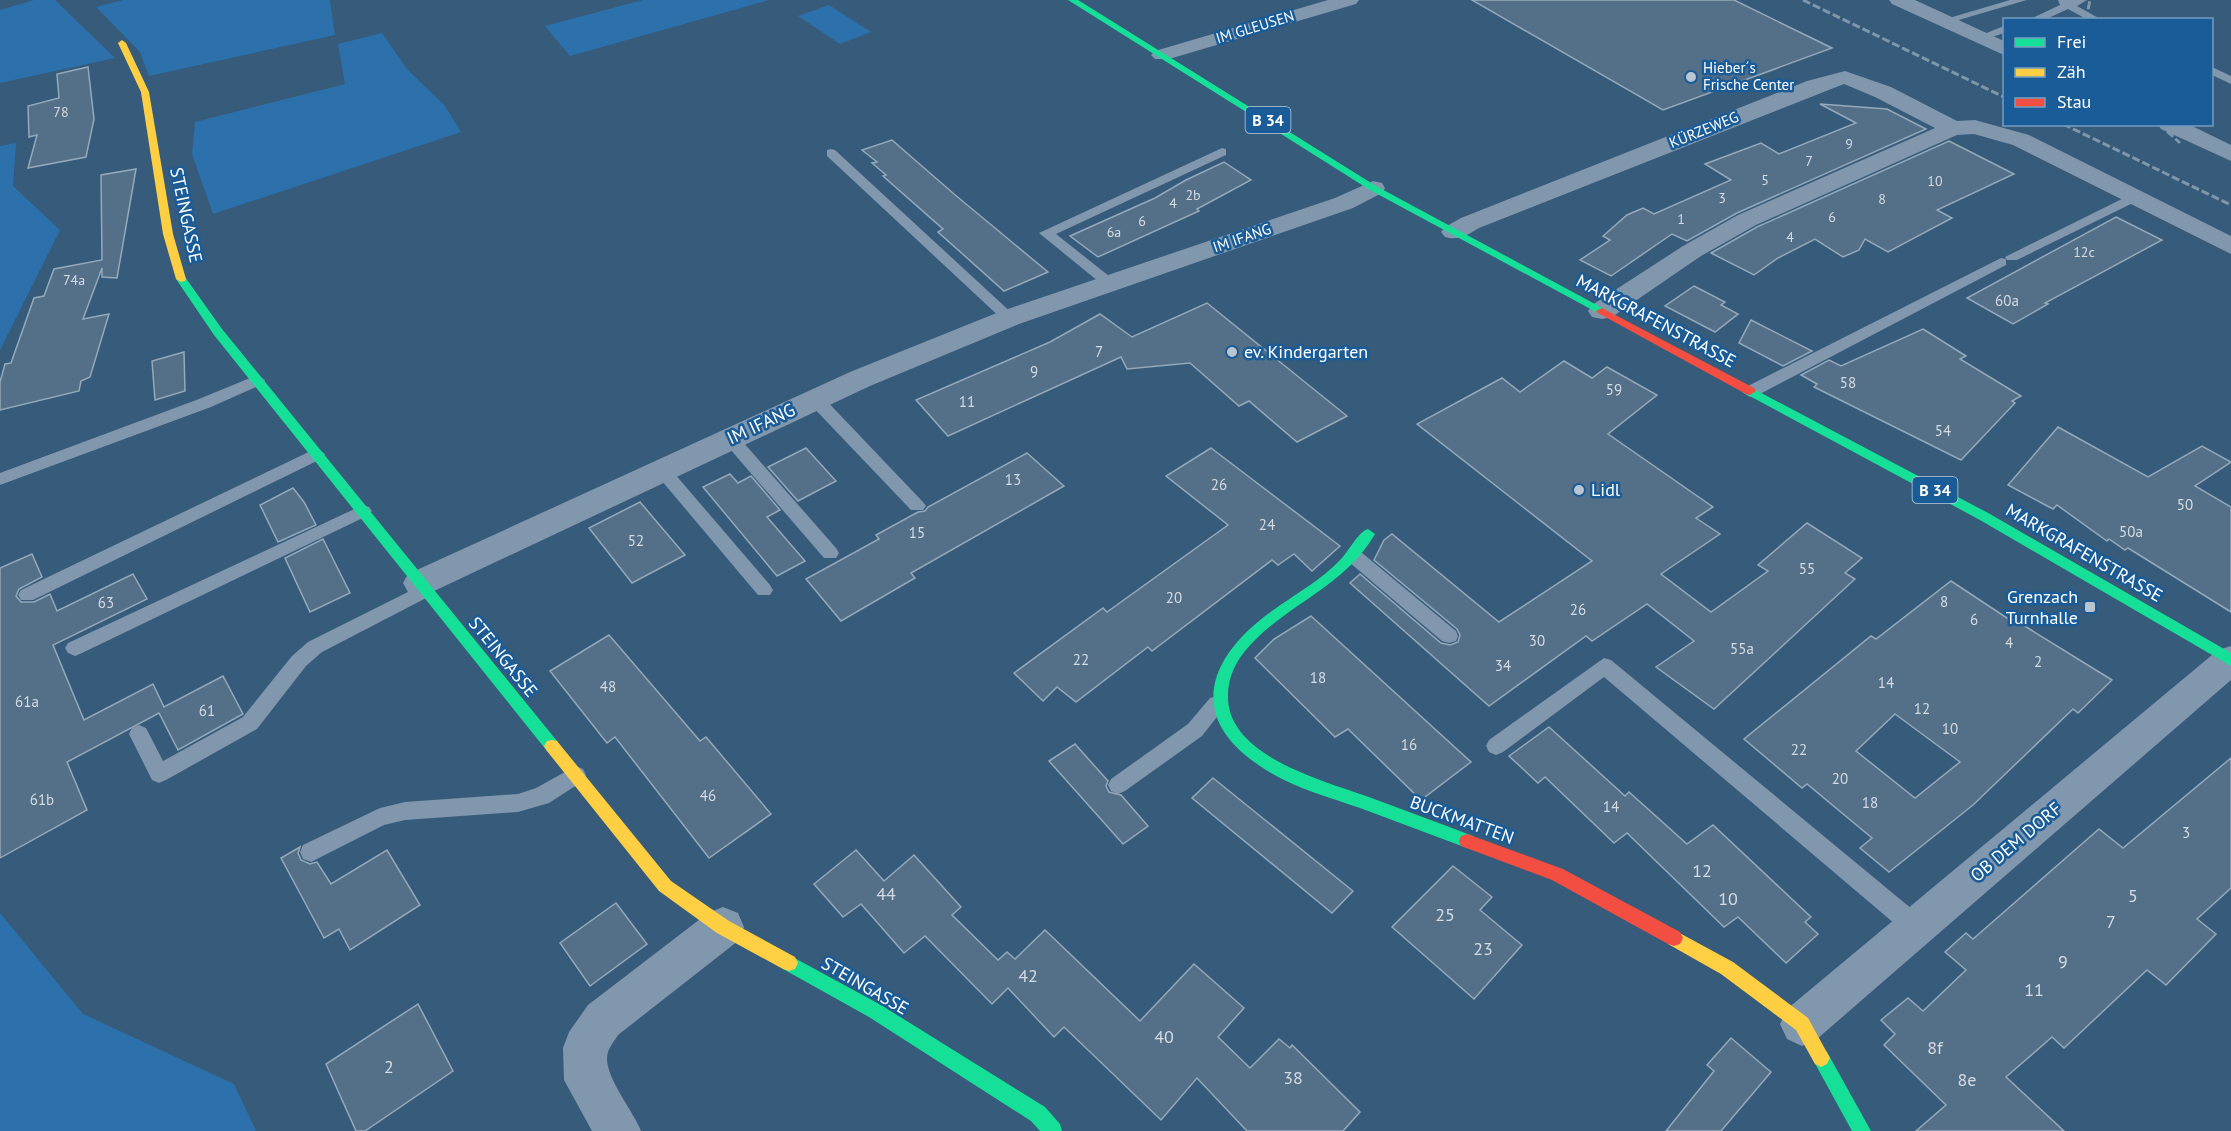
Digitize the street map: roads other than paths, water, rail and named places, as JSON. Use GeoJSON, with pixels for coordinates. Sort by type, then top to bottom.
{"type":"FeatureCollection","features":[{"type":"Feature","properties":{"kind":"street","name":"MARKGRAFENSTRASSE"},"geometry":{"type":"LineString","coordinates":[[1072,0],[1373,188],[1985,517],[2230,660]]}},
{"type":"Feature","properties":{"kind":"street","name":"IM GLEUSEN"},"geometry":{"type":"LineString","coordinates":[[1162,55],[1349,0]]}},
{"type":"Feature","properties":{"kind":"street"},"geometry":{"type":"LineString","coordinates":[[1899,0],[2003,49]]}},
{"type":"Feature","properties":{"kind":"street","name":"STEINGASSE"},"geometry":{"type":"LineString","coordinates":[[122,43],[145,92],[168,234],[182,283],[257,380],[665,886],[723,927],[875,1011],[1038,1114],[1053,1131]]}},
{"type":"Feature","properties":{"kind":"street","name":"KÜRZEWEG"},"geometry":{"type":"LineString","coordinates":[[1454,232],[1470,223],[1684,137],[1845,77],[1883,92],[1953,128]]}},
{"type":"Feature","properties":{"kind":"street"},"geometry":{"type":"LineString","coordinates":[[2173,126],[2231,154]]}},
{"type":"Feature","properties":{"kind":"street","name":"KÜRZEWEG"},"geometry":{"type":"LineString","coordinates":[[1602,311],[1692,250],[1747,220],[1953,128],[1975,127],[2021,140],[2231,246]]}},
{"type":"Feature","properties":{"kind":"street","name":"IM IFANG"},"geometry":{"type":"LineString","coordinates":[[423,586],[662,470],[816,399],[1010,318],[1109,282],[1344,203],[1373,188]]}},
{"type":"Feature","properties":{"kind":"street"},"geometry":{"type":"LineString","coordinates":[[1217,705],[1218,684],[1227,661],[1242,642],[1355,556],[1368,534]]}},
{"type":"Feature","properties":{"kind":"street","name":"OB DEM DORF"},"geometry":{"type":"LineString","coordinates":[[1802,1024],[2230,660]]}},
{"type":"Feature","properties":{"kind":"street","name":"BUCKMATTEN"},"geometry":{"type":"LineString","coordinates":[[1217,705],[1230,728],[1259,758],[1299,779],[1557,874],[1692,946],[1727,968],[1802,1024],[1862,1131]]}},
{"type":"Feature","properties":{"kind":"street"},"geometry":{"type":"LineString","coordinates":[[618,1131],[586,1080],[585,1048],[603,1020],[723,927]]}},
{"type":"Feature","properties":{"kind":"lane"},"geometry":{"type":"LineString","coordinates":[[1946,21],[2022,0]]}},
{"type":"Feature","properties":{"kind":"lane"},"geometry":{"type":"LineString","coordinates":[[2058,0],[2093,18]]}},
{"type":"Feature","properties":{"kind":"lane"},"geometry":{"type":"LineString","coordinates":[[2038,18],[2082,0]]}},
{"type":"Feature","properties":{"kind":"lane"},"geometry":{"type":"LineString","coordinates":[[1980,38],[2003,29]]}},
{"type":"Feature","properties":{"kind":"lane"},"geometry":{"type":"LineString","coordinates":[[2213,72],[2231,80]]}},
{"type":"Feature","properties":{"kind":"lane"},"geometry":{"type":"LineString","coordinates":[[1109,282],[1046,233],[1222,152]]}},
{"type":"Feature","properties":{"kind":"lane"},"geometry":{"type":"LineString","coordinates":[[831,153],[1010,318]]}},
{"type":"Feature","properties":{"kind":"lane"},"geometry":{"type":"LineString","coordinates":[[1750,392],[2134,196]]}},
{"type":"Feature","properties":{"kind":"lane"},"geometry":{"type":"LineString","coordinates":[[0,479],[205,404],[257,380]]}},
{"type":"Feature","properties":{"kind":"lane"},"geometry":{"type":"LineString","coordinates":[[816,399],[917,506]]}},
{"type":"Feature","properties":{"kind":"lane"},"geometry":{"type":"LineString","coordinates":[[730,438],[830,553]]}},
{"type":"Feature","properties":{"kind":"lane"},"geometry":{"type":"LineString","coordinates":[[27,595],[317,454]]}},
{"type":"Feature","properties":{"kind":"lane"},"geometry":{"type":"LineString","coordinates":[[662,470],[764,590]]}},
{"type":"Feature","properties":{"kind":"lane"},"geometry":{"type":"LineString","coordinates":[[75,648],[363,512]]}},
{"type":"Feature","properties":{"kind":"lane"},"geometry":{"type":"LineString","coordinates":[[1355,556],[1449,636]]}},
{"type":"Feature","properties":{"kind":"lane"},"geometry":{"type":"LineString","coordinates":[[139,734],[159,774],[250,723],[258,716],[299,661],[315,647],[423,586]]}},
{"type":"Feature","properties":{"kind":"lane"},"geometry":{"type":"LineString","coordinates":[[1497,746],[1604,666],[1916,927]]}},
{"type":"Feature","properties":{"kind":"lane"},"geometry":{"type":"LineString","coordinates":[[1118,785],[1195,730],[1217,705]]}},
{"type":"Feature","properties":{"kind":"lane"},"geometry":{"type":"LineString","coordinates":[[311,852],[380,818],[405,811],[518,803],[542,796],[576,775]]}},
{"type":"Feature","properties":{"kind":"railway"},"geometry":{"type":"LineString","coordinates":[[1803,0],[2003,97]]}},
{"type":"Feature","properties":{"kind":"railway"},"geometry":{"type":"LineString","coordinates":[[2086,18],[2090,0]]}},
{"type":"Feature","properties":{"kind":"railway"},"geometry":{"type":"LineString","coordinates":[[2067,126],[2231,205]]}},
{"type":"Feature","properties":{"kind":"railway"},"geometry":{"type":"LineString","coordinates":[[2161,126],[2180,143]]}},
{"type":"Feature","properties":{"kind":"place","name":"Hieber´s Frische Center"},"geometry":{"type":"Point","coordinates":[1691,77]}},
{"type":"Feature","properties":{"kind":"place","name":"ev. Kindergarten"},"geometry":{"type":"Point","coordinates":[1232,352]}},
{"type":"Feature","properties":{"kind":"place","name":"Lidl"},"geometry":{"type":"Point","coordinates":[1579,490]}},
{"type":"Feature","properties":{"kind":"place","name":"Grenzach Turnhalle"},"geometry":{"type":"Point","coordinates":[2090,607]}}]}
